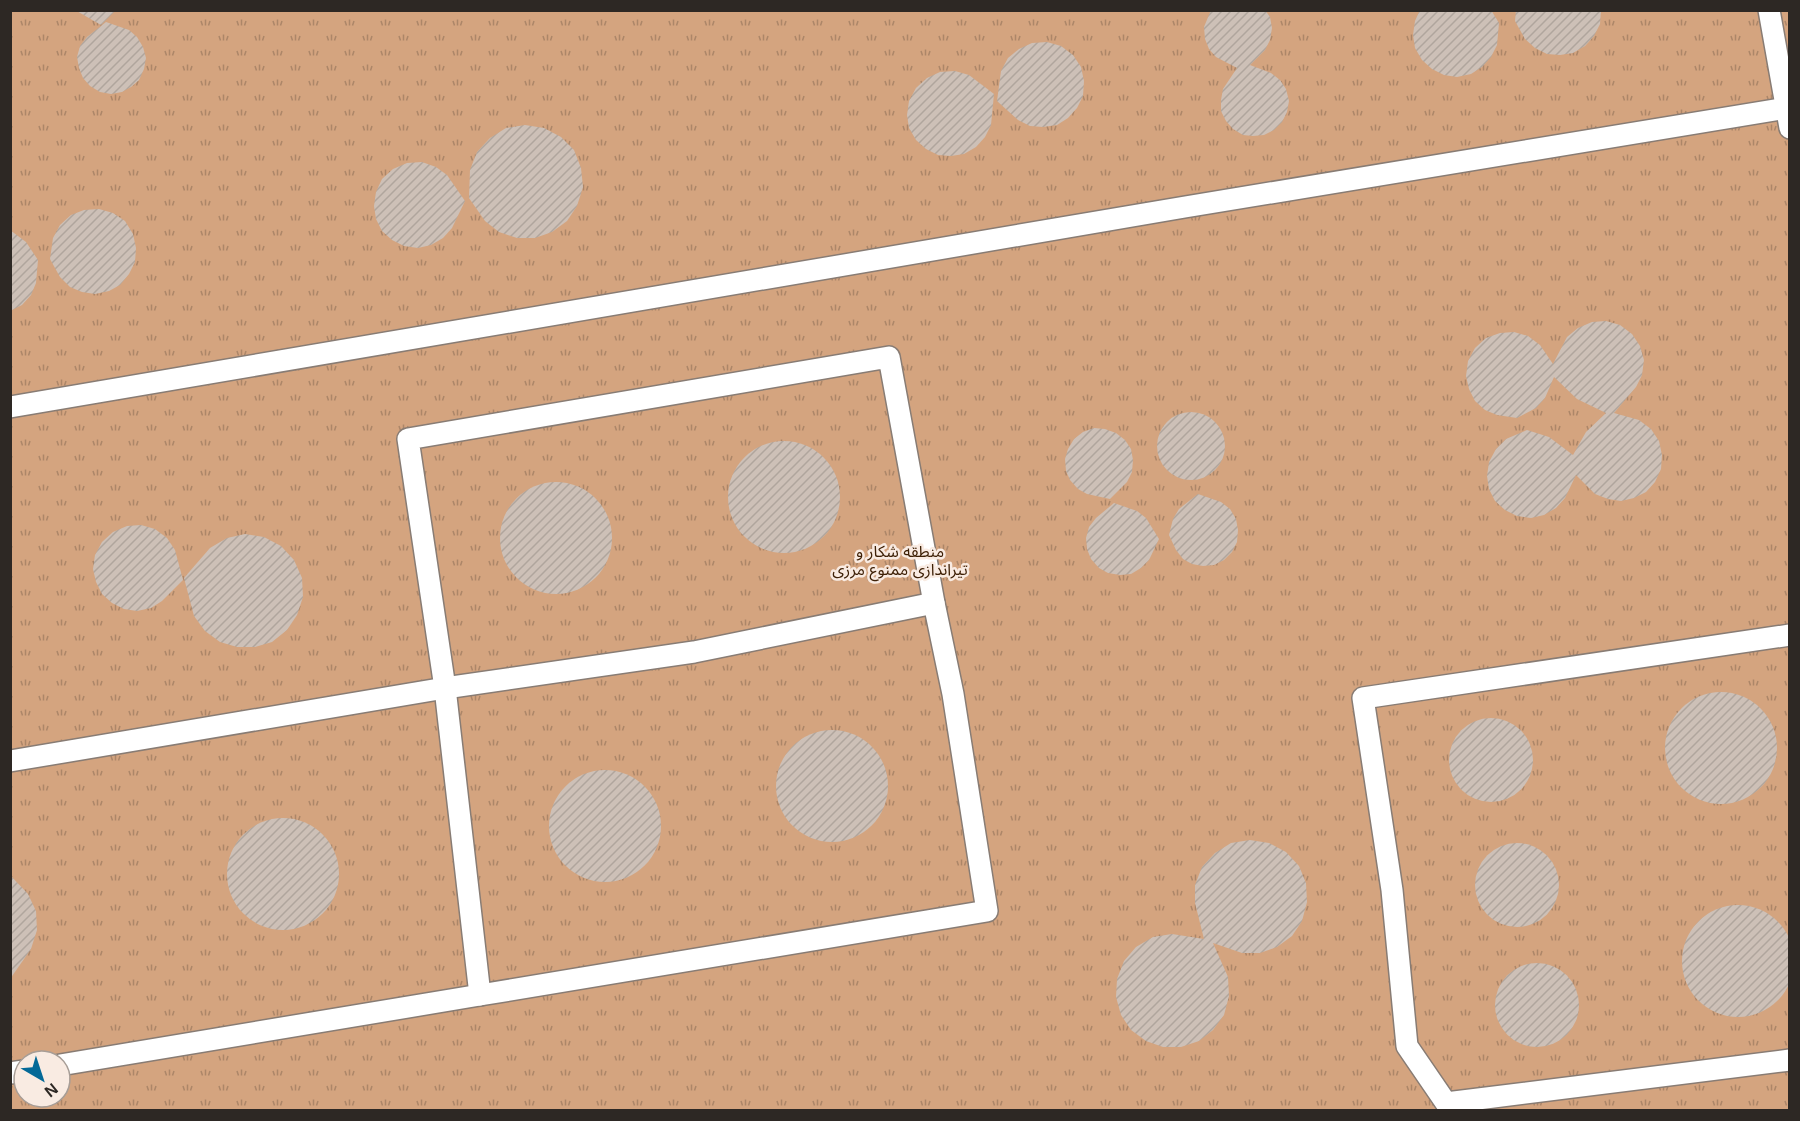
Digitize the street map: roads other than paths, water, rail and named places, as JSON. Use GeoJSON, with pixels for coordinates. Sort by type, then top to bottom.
{"type":"FeatureCollection","features":[{"type":"Feature","properties":{"kind":"street"},"geometry":{"type":"LineString","coordinates":[[10,407],[1162,211],[1788,118],[1769,10]]}},
{"type":"Feature","properties":{"kind":"street"},"geometry":{"type":"LineString","coordinates":[[72,1063],[480,995],[987,910],[953,694],[889,357],[408,439],[445,688],[480,995]]}},
{"type":"Feature","properties":{"kind":"street"},"geometry":{"type":"LineString","coordinates":[[10,761],[445,688],[694,652],[934,603]]}},
{"type":"Feature","properties":{"kind":"street"},"geometry":{"type":"LineString","coordinates":[[1790,635],[1363,698],[1392,890],[1407,1046],[1446,1103],[1790,1060]]}},
{"type":"Feature","properties":{"kind":"park label","name":"منطقه شکار و تیراندازی ممنوع مرزی"},"geometry":{"type":"Point","coordinates":[900,560]}}]}
